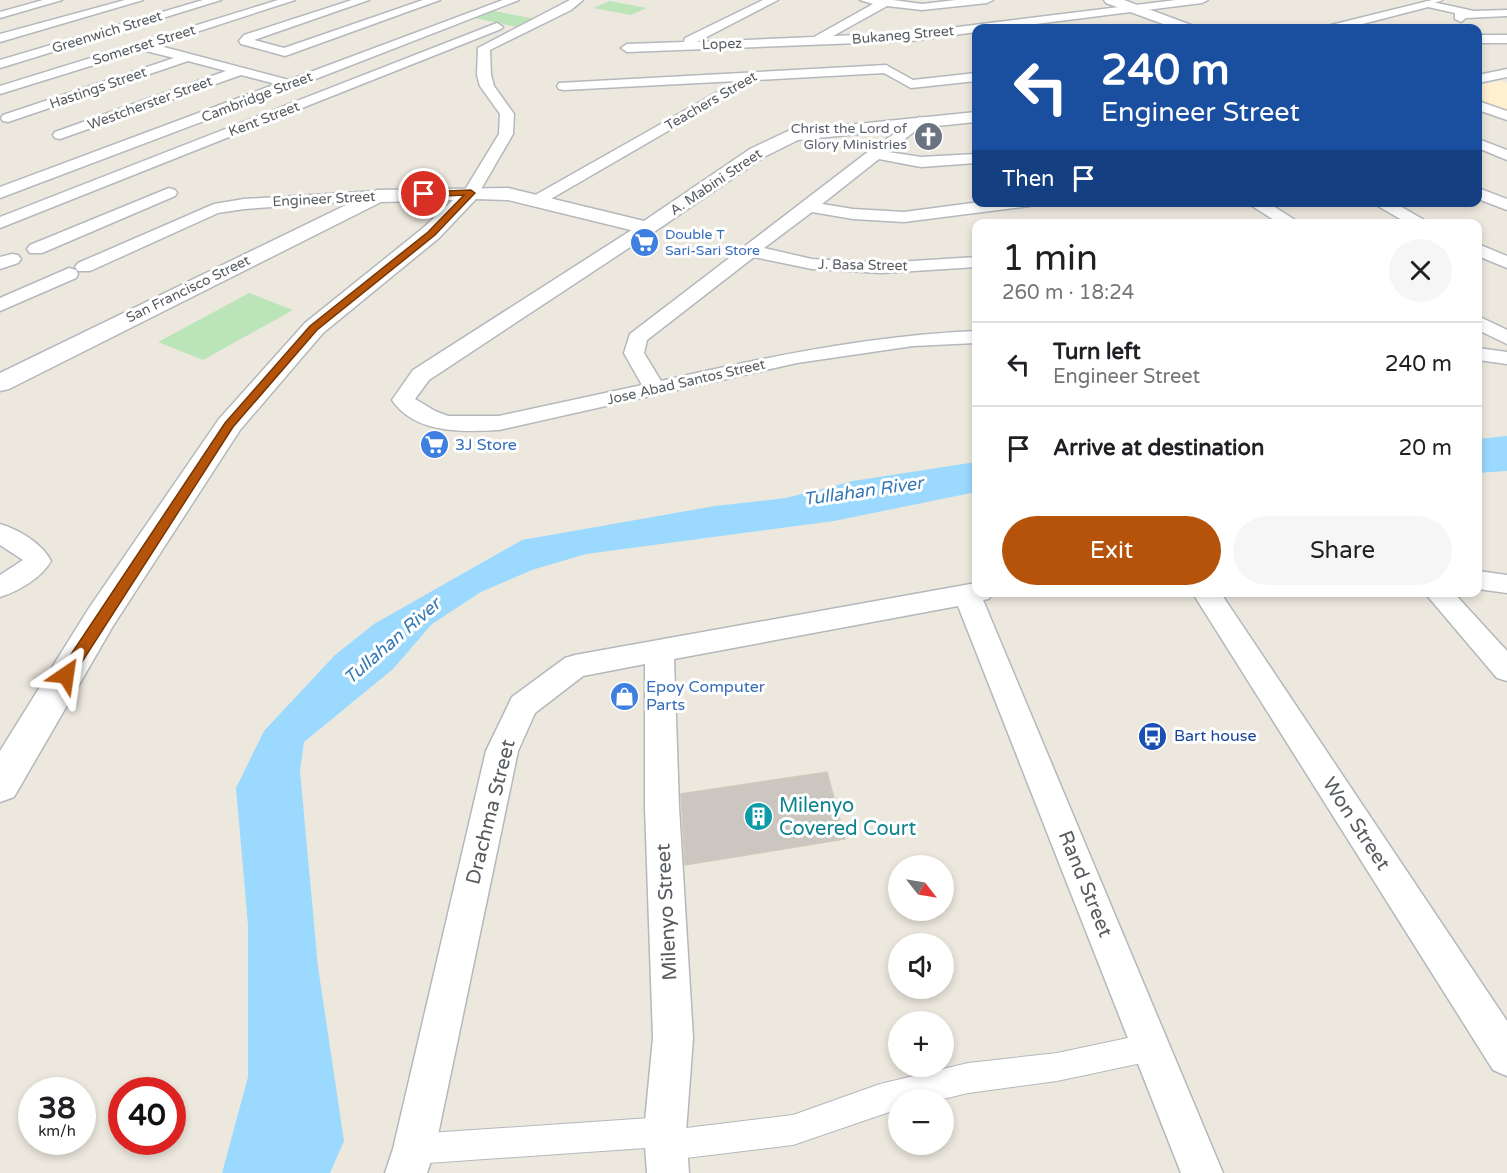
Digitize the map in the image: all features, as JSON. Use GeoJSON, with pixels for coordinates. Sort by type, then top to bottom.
{"type":"FeatureCollection","features":[{"type":"Feature","properties":{"kind":"street"},"geometry":{"type":"LineString","coordinates":[[0,15],[56,0]]}},
{"type":"Feature","properties":{"kind":"street"},"geometry":{"type":"LineString","coordinates":[[0,38],[137,0]]}},
{"type":"Feature","properties":{"kind":"street","name":"Greenwich Street"},"geometry":{"type":"LineString","coordinates":[[0,64],[215,0]]}},
{"type":"Feature","properties":{"kind":"street","name":"Somerset Street"},"geometry":{"type":"LineString","coordinates":[[0,90],[287,0]]}},
{"type":"Feature","properties":{"kind":"street"},"geometry":{"type":"LineString","coordinates":[[363,0],[248,38],[245,41],[285,52],[434,0]]}},
{"type":"Feature","properties":{"kind":"street","name":"Cambridge Street"},"geometry":{"type":"LineString","coordinates":[[0,194],[513,0]]}},
{"type":"Feature","properties":{"kind":"street"},"geometry":{"type":"LineString","coordinates":[[544,18],[556,0]]}},
{"type":"Feature","properties":{"kind":"street"},"geometry":{"type":"LineString","coordinates":[[0,784],[101,617],[229,425],[314,328],[431,233],[471,193],[506,134],[508,123],[507,114],[488,86],[484,75],[484,48],[567,8],[577,0]]}},
{"type":"Feature","properties":{"kind":"street"},"geometry":{"type":"LineString","coordinates":[[680,46],[772,0]]}},
{"type":"Feature","properties":{"kind":"street"},"geometry":{"type":"LineString","coordinates":[[866,0],[922,7],[987,0]]}},
{"type":"Feature","properties":{"kind":"street"},"geometry":{"type":"LineString","coordinates":[[1111,0],[1175,24]]}},
{"type":"Feature","properties":{"kind":"street","name":"Bukaneg Street"},"geometry":{"type":"LineString","coordinates":[[1010,24],[1202,0]]}},
{"type":"Feature","properties":{"kind":"street","name":"Teachers Street"},"geometry":{"type":"LineString","coordinates":[[536,201],[882,1]]}},
{"type":"Feature","properties":{"kind":"street"},"geometry":{"type":"LineString","coordinates":[[1350,24],[1433,2],[1470,13]]}},
{"type":"Feature","properties":{"kind":"street"},"geometry":{"type":"LineString","coordinates":[[1464,24],[1459,15],[1507,14]]}},
{"type":"Feature","properties":{"kind":"street","name":"Kent Street"},"geometry":{"type":"LineString","coordinates":[[0,223],[497,27],[466,19]]}},
{"type":"Feature","properties":{"kind":"street","name":"Bukaneg Street"},"geometry":{"type":"LineString","coordinates":[[817,40],[910,37],[972,29]]}},
{"type":"Feature","properties":{"kind":"street"},"geometry":{"type":"LineString","coordinates":[[1482,37],[1507,39]]}},
{"type":"Feature","properties":{"kind":"street","name":"Lopez"},"geometry":{"type":"LineString","coordinates":[[627,48],[817,40]]}},
{"type":"Feature","properties":{"kind":"street"},"geometry":{"type":"LineString","coordinates":[[142,46],[328,94]]}},
{"type":"Feature","properties":{"kind":"street","name":"Hastings Street"},"geometry":{"type":"LineString","coordinates":[[4,116],[188,57]]}},
{"type":"Feature","properties":{"kind":"street"},"geometry":{"type":"LineString","coordinates":[[564,86],[889,70],[910,84],[972,77]]}},
{"type":"Feature","properties":{"kind":"street","name":"Westcherster Street"},"geometry":{"type":"LineString","coordinates":[[60,135],[240,71]]}},
{"type":"Feature","properties":{"kind":"street"},"geometry":{"type":"LineString","coordinates":[[1482,78],[1507,73]]}},
{"type":"Feature","properties":{"kind":"street"},"geometry":{"type":"LineString","coordinates":[[1482,107],[1507,116]]}},
{"type":"Feature","properties":{"kind":"street"},"geometry":{"type":"LineString","coordinates":[[4,116],[165,170]]}},
{"type":"Feature","properties":{"kind":"street","name":"A. Mabini Street"},"geometry":{"type":"LineString","coordinates":[[403,400],[421,375],[647,228],[757,153],[794,135],[972,117]]}},
{"type":"Feature","properties":{"kind":"street"},"geometry":{"type":"LineString","coordinates":[[655,388],[634,352],[637,338],[919,121]]}},
{"type":"Feature","properties":{"kind":"street"},"geometry":{"type":"LineString","coordinates":[[1482,145],[1507,155]]}},
{"type":"Feature","properties":{"kind":"street"},"geometry":{"type":"LineString","coordinates":[[874,154],[921,162],[972,159]]}},
{"type":"Feature","properties":{"kind":"street","name":"Engineer Street"},"geometry":{"type":"LineString","coordinates":[[214,209],[244,204],[471,193],[508,195],[647,228]]}},
{"type":"Feature","properties":{"kind":"street"},"geometry":{"type":"LineString","coordinates":[[36,249],[175,195],[214,209]]}},
{"type":"Feature","properties":{"kind":"street"},"geometry":{"type":"LineString","coordinates":[[1482,195],[1507,206]]}},
{"type":"Feature","properties":{"kind":"street","name":"San Francisco Street"},"geometry":{"type":"LineString","coordinates":[[0,383],[377,196]]}},
{"type":"Feature","properties":{"kind":"street"},"geometry":{"type":"LineString","coordinates":[[808,206],[853,214],[904,217],[984,207]]}},
{"type":"Feature","properties":{"kind":"street"},"geometry":{"type":"LineString","coordinates":[[1263,207],[1284,219]]}},
{"type":"Feature","properties":{"kind":"street"},"geometry":{"type":"LineString","coordinates":[[1389,207],[1413,219]]}},
{"type":"Feature","properties":{"kind":"street"},"geometry":{"type":"LineString","coordinates":[[0,305],[214,209]]}},
{"type":"Feature","properties":{"kind":"street"},"geometry":{"type":"LineString","coordinates":[[60,239],[106,257]]}},
{"type":"Feature","properties":{"kind":"street","name":"J. Basa Street"},"geometry":{"type":"LineString","coordinates":[[751,251],[812,264],[882,268],[972,262]]}},
{"type":"Feature","properties":{"kind":"street"},"geometry":{"type":"LineString","coordinates":[[1482,251],[1507,263]]}},
{"type":"Feature","properties":{"kind":"street"},"geometry":{"type":"LineString","coordinates":[[1482,324],[1507,338]]}},
{"type":"Feature","properties":{"kind":"street","name":"Jose Abad Santos Street"},"geometry":{"type":"LineString","coordinates":[[403,400],[422,415],[451,425],[499,423],[797,357],[913,340],[972,337]]}},
{"type":"Feature","properties":{"kind":"street"},"geometry":{"type":"LineString","coordinates":[[1482,355],[1507,358]]}},
{"type":"Feature","properties":{"kind":"street"},"geometry":{"type":"LineString","coordinates":[[0,533],[35,555],[38,561],[30,569],[0,587]]}},
{"type":"Feature","properties":{"kind":"street"},"geometry":{"type":"LineString","coordinates":[[1482,581],[1507,584]]}},
{"type":"Feature","properties":{"kind":"street","name":"Drachma Street"},"geometry":{"type":"LineString","coordinates":[[410,1161],[502,751],[523,705],[575,666],[972,594]]}},
{"type":"Feature","properties":{"kind":"street","name":"Rand Street"},"geometry":{"type":"LineString","coordinates":[[974,597],[1202,1173]]}},
{"type":"Feature","properties":{"kind":"street","name":"Won Street"},"geometry":{"type":"LineString","coordinates":[[1208,597],[1507,1056]]}},
{"type":"Feature","properties":{"kind":"street"},"geometry":{"type":"LineString","coordinates":[[1441,597],[1507,670]]}},
{"type":"Feature","properties":{"kind":"street","name":"Milenyo Street"},"geometry":{"type":"LineString","coordinates":[[659,650],[662,807],[673,1038],[665,1132],[668,1173]]}},
{"type":"Feature","properties":{"kind":"street"},"geometry":{"type":"LineString","coordinates":[[410,1161],[665,1132],[677,1142],[686,1143],[793,1130],[880,1099],[968,1078],[1057,1066],[1151,1047]]}},
{"type":"Feature","properties":{"kind":"shaded area"},"geometry":{"type":"Polygon","coordinates":[[[1501,81],[1507,83],[1507,113],[1482,104],[1482,84],[1501,81]]]}},
{"type":"Feature","properties":{"kind":"green space"},"geometry":{"type":"Polygon","coordinates":[[[610,1],[647,8],[631,15],[593,8],[610,1]]]}},
{"type":"Feature","properties":{"kind":"green space"},"geometry":{"type":"Polygon","coordinates":[[[494,11],[536,19],[517,27],[475,18],[494,11]]]}},
{"type":"Feature","properties":{"kind":"green space"},"geometry":{"type":"Polygon","coordinates":[[[249,293],[293,310],[203,360],[158,342],[249,293]]]}},
{"type":"Feature","properties":{"kind":"water"},"geometry":{"type":"Polygon","coordinates":[[[1507,436],[1507,471],[1482,473],[1482,439],[1507,436]]]}},
{"type":"Feature","properties":{"kind":"water","name":"Tullahan River"},"geometry":{"type":"Polygon","coordinates":[[[972,463],[972,493],[834,521],[586,554],[532,570],[481,592],[432,624],[393,669],[304,742],[300,771],[318,967],[344,1141],[330,1173],[222,1173],[248,1077],[248,925],[236,788],[264,731],[335,655],[374,624],[522,540],[715,506],[786,498],[853,481],[972,463]]]}},
{"type":"Feature","properties":{"kind":"building","name":"Milenyo Covered Court"},"geometry":{"type":"Polygon","coordinates":[[[827,772],[845,839],[685,865],[681,794],[827,772]]]}},
{"type":"Feature","properties":{"kind":"place","name":"Christ the Lord of Glory Ministries"},"geometry":{"type":"Point","coordinates":[928,136]}},
{"type":"Feature","properties":{"kind":"place","name":"Double T Sari-Sari Store"},"geometry":{"type":"Point","coordinates":[644,242]}},
{"type":"Feature","properties":{"kind":"place","name":"3J Store"},"geometry":{"type":"Point","coordinates":[434,445]}},
{"type":"Feature","properties":{"kind":"place","name":"Epoy Computer Parts"},"geometry":{"type":"Point","coordinates":[625,696]}},
{"type":"Feature","properties":{"kind":"place","name":"Bart house"},"geometry":{"type":"Point","coordinates":[1153,736]}},
{"type":"Feature","properties":{"kind":"place","name":"Milenyo Covered Court"},"geometry":{"type":"Point","coordinates":[758,817]}},
{"type":"Feature","properties":{"kind":"route"},"geometry":{"type":"LineString","coordinates":[[66,675],[101,617],[207,456],[229,425],[292,350],[336,308],[431,233],[471,193],[424,194]]}}]}
